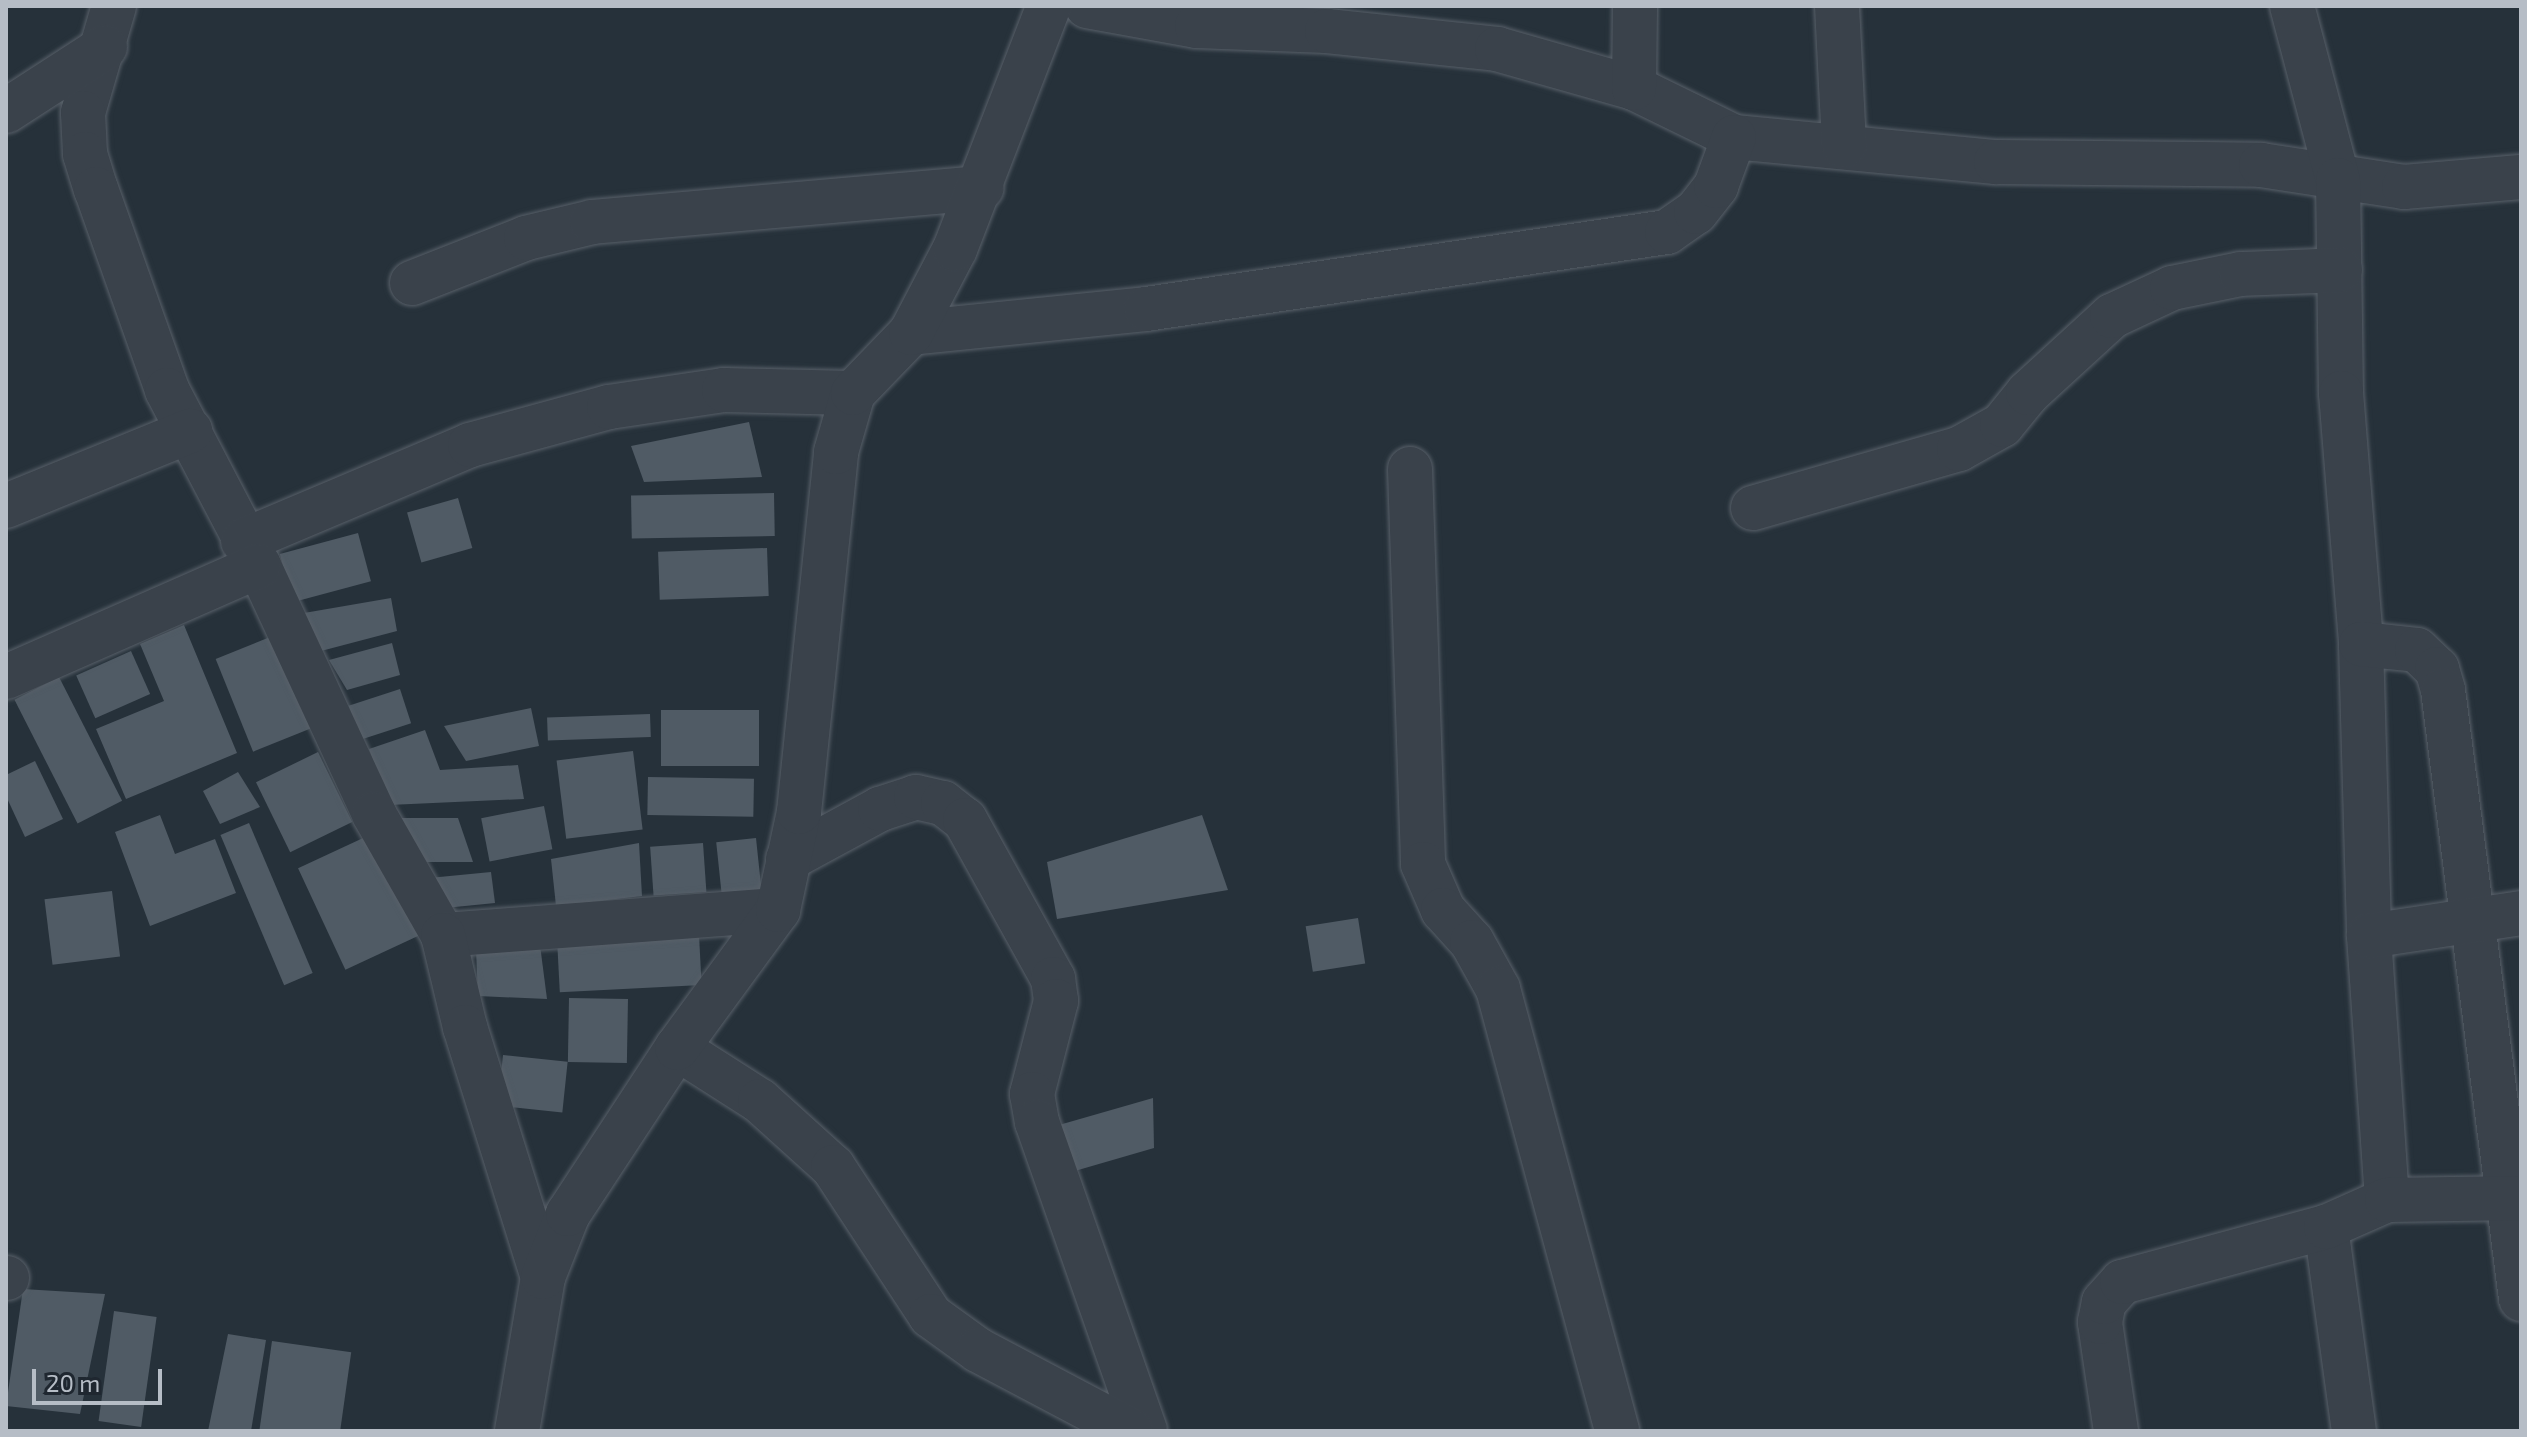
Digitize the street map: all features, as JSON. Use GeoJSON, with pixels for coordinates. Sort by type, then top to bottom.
{"type":"FeatureCollection","features":[{"type":"Feature","properties":{"kind":"street"},"geometry":{"type":"LineString","coordinates":[[517,1431],[543,1277],[568,1214],[677,1048],[778,910],[799,812],[836,452],[853,393],[911,333],[982,188],[1049,6]]}},
{"type":"Feature","properties":{"kind":"street"},"geometry":{"type":"LineString","coordinates":[[1087,6],[1197,26],[1366,21],[1497,49],[1634,88],[1734,137],[1996,162],[2261,165],[2338,180],[2404,187],[2521,177]]}},
{"type":"Feature","properties":{"kind":"street"},"geometry":{"type":"LineString","coordinates":[[1634,88],[1635,6]]}},
{"type":"Feature","properties":{"kind":"street"},"geometry":{"type":"LineString","coordinates":[[1837,6],[1844,146]]}},
{"type":"Feature","properties":{"kind":"street"},"geometry":{"type":"LineString","coordinates":[[2292,6],[2338,180],[2341,393],[2361,644],[2369,936],[2387,1200]]}},
{"type":"Feature","properties":{"kind":"street"},"geometry":{"type":"LineString","coordinates":[[6,111],[109,27]]}},
{"type":"Feature","properties":{"kind":"street"},"geometry":{"type":"LineString","coordinates":[[109,27],[85,102],[85,154],[167,390],[251,553],[374,814],[443,935],[465,1027],[543,1277]]}},
{"type":"Feature","properties":{"kind":"street"},"geometry":{"type":"LineString","coordinates":[[911,333],[1146,309],[1667,232],[1696,212],[1716,186],[1734,137]]}},
{"type":"Feature","properties":{"kind":"street"},"geometry":{"type":"LineString","coordinates":[[412,283],[526,238],[592,222],[982,188]]}},
{"type":"Feature","properties":{"kind":"street"},"geometry":{"type":"LineString","coordinates":[[1753,508],[1959,449],[2002,425],[2028,393],[2112,316],[2172,288],[2241,274],[2340,270]]}},
{"type":"Feature","properties":{"kind":"street"},"geometry":{"type":"LineString","coordinates":[[6,677],[470,445],[609,407],[724,390],[853,393]]}},
{"type":"Feature","properties":{"kind":"street"},"geometry":{"type":"LineString","coordinates":[[6,506],[190,431]]}},
{"type":"Feature","properties":{"kind":"street"},"geometry":{"type":"LineString","coordinates":[[1410,469],[1423,864],[1443,910],[1472,942],[1498,989],[1617,1431]]}},
{"type":"Feature","properties":{"kind":"street"},"geometry":{"type":"LineString","coordinates":[[2361,644],[2417,650],[2437,669],[2514,1199],[2521,1299]]}},
{"type":"Feature","properties":{"kind":"street"},"geometry":{"type":"LineString","coordinates":[[788,859],[880,809],[916,797],[943,803],[965,820],[1053,979],[1056,1001],[1032,1094],[1037,1122],[1145,1431]]}},
{"type":"Feature","properties":{"kind":"street"},"geometry":{"type":"LineString","coordinates":[[443,935],[778,910]]}},
{"type":"Feature","properties":{"kind":"street"},"geometry":{"type":"LineString","coordinates":[[2369,936],[2473,923],[2521,913]]}},
{"type":"Feature","properties":{"kind":"street"},"geometry":{"type":"LineString","coordinates":[[677,1048],[760,1101],[833,1167],[931,1316],[978,1350],[1131,1431]]}},
{"type":"Feature","properties":{"kind":"street"},"geometry":{"type":"LineString","coordinates":[[2116,1431],[2100,1322],[2104,1302],[2122,1282],[2326,1227],[2387,1200],[2514,1199]]}},
{"type":"Feature","properties":{"kind":"street"},"geometry":{"type":"LineString","coordinates":[[2326,1227],[2354,1431]]}},
{"type":"Feature","properties":{"kind":"building"},"geometry":{"type":"Polygon","coordinates":[[[749,422],[762,477],[644,482],[631,446],[749,422]]]}},
{"type":"Feature","properties":{"kind":"building"},"geometry":{"type":"Polygon","coordinates":[[[774,493],[775,536],[632,538],[631,495],[774,493]]]}},
{"type":"Feature","properties":{"kind":"building"},"geometry":{"type":"Polygon","coordinates":[[[458,498],[472,548],[421,563],[407,513],[458,498]]]}},
{"type":"Feature","properties":{"kind":"building"},"geometry":{"type":"Polygon","coordinates":[[[358,533],[371,581],[293,602],[280,554],[358,533]]]}},
{"type":"Feature","properties":{"kind":"building"},"geometry":{"type":"Polygon","coordinates":[[[767,548],[769,596],[660,600],[658,552],[767,548]]]}},
{"type":"Feature","properties":{"kind":"building"},"geometry":{"type":"Polygon","coordinates":[[[391,598],[397,631],[321,651],[304,613],[391,598]]]}},
{"type":"Feature","properties":{"kind":"building"},"geometry":{"type":"Polygon","coordinates":[[[184,625],[237,753],[126,799],[96,729],[164,701],[140,644],[184,625]]]}},
{"type":"Feature","properties":{"kind":"building"},"geometry":{"type":"Polygon","coordinates":[[[275,635],[312,728],[253,752],[216,659],[275,635]]]}},
{"type":"Feature","properties":{"kind":"building"},"geometry":{"type":"Polygon","coordinates":[[[392,643],[400,675],[347,690],[329,660],[392,643]]]}},
{"type":"Feature","properties":{"kind":"building"},"geometry":{"type":"Polygon","coordinates":[[[131,651],[150,694],[95,718],[76,675],[131,651]]]}},
{"type":"Feature","properties":{"kind":"building"},"geometry":{"type":"Polygon","coordinates":[[[59,677],[122,801],[78,824],[14,700],[59,677]]]}},
{"type":"Feature","properties":{"kind":"building"},"geometry":{"type":"Polygon","coordinates":[[[400,689],[411,723],[360,740],[349,706],[400,689]]]}},
{"type":"Feature","properties":{"kind":"building"},"geometry":{"type":"Polygon","coordinates":[[[531,708],[539,746],[466,761],[444,726],[531,708]]]}},
{"type":"Feature","properties":{"kind":"building"},"geometry":{"type":"Polygon","coordinates":[[[661,710],[759,710],[759,766],[661,766],[661,710]]]}},
{"type":"Feature","properties":{"kind":"building"},"geometry":{"type":"Polygon","coordinates":[[[650,714],[651,737],[548,741],[547,718],[650,714]]]}},
{"type":"Feature","properties":{"kind":"building"},"geometry":{"type":"Polygon","coordinates":[[[425,730],[440,770],[518,765],[524,799],[389,805],[369,749],[425,730]]]}},
{"type":"Feature","properties":{"kind":"building"},"geometry":{"type":"Polygon","coordinates":[[[633,751],[643,829],[566,839],[557,760],[633,751]]]}},
{"type":"Feature","properties":{"kind":"building"},"geometry":{"type":"Polygon","coordinates":[[[318,752],[352,822],[290,852],[256,782],[318,752]]]}},
{"type":"Feature","properties":{"kind":"building"},"geometry":{"type":"Polygon","coordinates":[[[35,761],[63,819],[25,837],[6,796],[6,775],[35,761]]]}},
{"type":"Feature","properties":{"kind":"building"},"geometry":{"type":"Polygon","coordinates":[[[238,772],[260,807],[220,824],[203,791],[238,772]]]}},
{"type":"Feature","properties":{"kind":"building"},"geometry":{"type":"Polygon","coordinates":[[[648,777],[754,779],[753,817],[647,815],[648,777]]]}},
{"type":"Feature","properties":{"kind":"building"},"geometry":{"type":"Polygon","coordinates":[[[544,806],[552,849],[490,861],[481,818],[544,806]]]}},
{"type":"Feature","properties":{"kind":"building"},"geometry":{"type":"Polygon","coordinates":[[[160,815],[175,854],[215,839],[236,893],[150,926],[115,832],[160,815]]]}},
{"type":"Feature","properties":{"kind":"building"},"geometry":{"type":"Polygon","coordinates":[[[1202,815],[1228,890],[1057,919],[1047,862],[1202,815]]]}},
{"type":"Feature","properties":{"kind":"building"},"geometry":{"type":"Polygon","coordinates":[[[401,818],[458,818],[473,862],[416,862],[401,818]]]}},
{"type":"Feature","properties":{"kind":"building"},"geometry":{"type":"Polygon","coordinates":[[[249,823],[313,973],[284,985],[220,835],[249,823]]]}},
{"type":"Feature","properties":{"kind":"building"},"geometry":{"type":"Polygon","coordinates":[[[376,832],[423,934],[345,970],[298,868],[376,832]]]}},
{"type":"Feature","properties":{"kind":"building"},"geometry":{"type":"Polygon","coordinates":[[[756,838],[762,893],[722,897],[716,842],[756,838]]]}},
{"type":"Feature","properties":{"kind":"building"},"geometry":{"type":"Polygon","coordinates":[[[639,843],[642,896],[556,906],[551,859],[639,843]]]}},
{"type":"Feature","properties":{"kind":"building"},"geometry":{"type":"Polygon","coordinates":[[[703,843],[706,892],[654,896],[650,847],[703,843]]]}},
{"type":"Feature","properties":{"kind":"building"},"geometry":{"type":"Polygon","coordinates":[[[491,872],[495,903],[445,908],[429,878],[491,872]]]}},
{"type":"Feature","properties":{"kind":"building"},"geometry":{"type":"Polygon","coordinates":[[[112,891],[120,957],[53,965],[45,899],[112,891]]]}},
{"type":"Feature","properties":{"kind":"building"},"geometry":{"type":"Polygon","coordinates":[[[1358,918],[1365,963],[1313,972],[1306,926],[1358,918]]]}},
{"type":"Feature","properties":{"kind":"building"},"geometry":{"type":"Polygon","coordinates":[[[699,935],[702,985],[560,992],[557,942],[699,935]]]}},
{"type":"Feature","properties":{"kind":"building"},"geometry":{"type":"Polygon","coordinates":[[[540,945],[547,999],[478,996],[476,950],[540,945]]]}},
{"type":"Feature","properties":{"kind":"building"},"geometry":{"type":"Polygon","coordinates":[[[569,998],[628,999],[627,1063],[568,1062],[569,998]]]}},
{"type":"Feature","properties":{"kind":"building"},"geometry":{"type":"Polygon","coordinates":[[[503,1055],[568,1062],[562,1113],[498,1106],[503,1055]]]}},
{"type":"Feature","properties":{"kind":"building"},"geometry":{"type":"Polygon","coordinates":[[[1153,1098],[1154,1148],[1061,1175],[1059,1125],[1153,1098]]]}},
{"type":"Feature","properties":{"kind":"building"},"geometry":{"type":"Polygon","coordinates":[[[23,1289],[105,1294],[80,1414],[6,1406],[23,1289]]]}},
{"type":"Feature","properties":{"kind":"building"},"geometry":{"type":"Polygon","coordinates":[[[114,1311],[157,1317],[141,1427],[99,1421],[114,1311]]]}},
{"type":"Feature","properties":{"kind":"building"},"geometry":{"type":"Polygon","coordinates":[[[228,1334],[266,1340],[251,1431],[208,1431],[228,1334]]]}},
{"type":"Feature","properties":{"kind":"building"},"geometry":{"type":"Polygon","coordinates":[[[272,1341],[351,1352],[340,1431],[259,1431],[272,1341]]]}}]}
